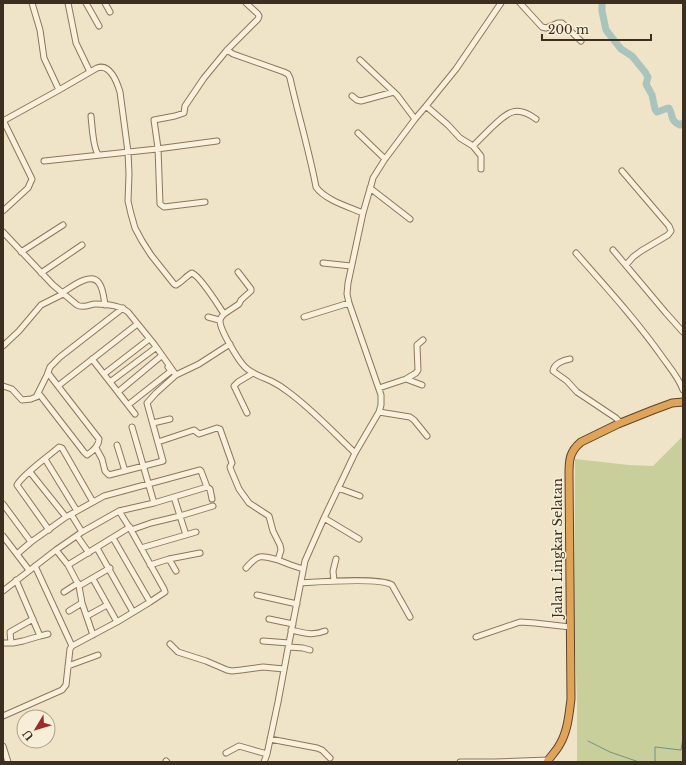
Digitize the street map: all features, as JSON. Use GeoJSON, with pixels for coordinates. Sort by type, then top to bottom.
{"type":"FeatureCollection","features":[{"type":"Feature","properties":{"kind":"highway","name":"Jalan Lingkar Selatan"},"geometry":{"type":"LineString","coordinates":[[548,761],[561,743],[569,718],[571,699],[569,462],[572,452],[581,442],[621,423],[665,405],[683,402]]}},
{"type":"Feature","properties":{"kind":"street"},"geometry":{"type":"LineString","coordinates":[[32,3],[41,35],[44,58],[59,90]]}},
{"type":"Feature","properties":{"kind":"street"},"geometry":{"type":"LineString","coordinates":[[68,3],[76,43],[90,72]]}},
{"type":"Feature","properties":{"kind":"street"},"geometry":{"type":"LineString","coordinates":[[86,3],[99,26]]}},
{"type":"Feature","properties":{"kind":"street"},"geometry":{"type":"LineString","coordinates":[[105,3],[110,12]]}},
{"type":"Feature","properties":{"kind":"street"},"geometry":{"type":"LineString","coordinates":[[204,202],[164,207],[161,205],[158,148],[154,120],[184,113],[185,106],[204,78],[227,50],[258,19],[258,14],[246,3]]}},
{"type":"Feature","properties":{"kind":"street"},"geometry":{"type":"LineString","coordinates":[[264,762],[267,754],[305,562],[355,453],[379,412],[382,400],[349,303],[347,290],[363,213],[373,178],[385,158],[456,69],[500,3]]}},
{"type":"Feature","properties":{"kind":"street"},"geometry":{"type":"LineString","coordinates":[[520,3],[542,27],[546,28],[558,22],[562,23],[581,40]]}},
{"type":"Feature","properties":{"kind":"street"},"geometry":{"type":"LineString","coordinates":[[227,50],[233,54],[288,74],[310,156],[316,187],[324,195],[363,213]]}},
{"type":"Feature","properties":{"kind":"street"},"geometry":{"type":"LineString","coordinates":[[360,60],[399,97],[415,119]]}},
{"type":"Feature","properties":{"kind":"street"},"geometry":{"type":"LineString","coordinates":[[3,211],[28,188],[32,179],[3,121],[90,72],[100,67],[104,67],[108,70],[118,85],[120,92],[128,152],[128,201],[135,228],[151,255],[174,284],[180,284],[192,273],[195,274],[224,314]]}},
{"type":"Feature","properties":{"kind":"street"},"geometry":{"type":"LineString","coordinates":[[352,96],[356,100],[361,101],[394,92]]}},
{"type":"Feature","properties":{"kind":"street"},"geometry":{"type":"LineString","coordinates":[[426,106],[448,125],[460,138],[474,146],[481,156],[481,168]]}},
{"type":"Feature","properties":{"kind":"street"},"geometry":{"type":"LineString","coordinates":[[474,146],[502,117],[509,113],[524,112],[536,119]]}},
{"type":"Feature","properties":{"kind":"street"},"geometry":{"type":"LineString","coordinates":[[91,116],[94,145],[98,154]]}},
{"type":"Feature","properties":{"kind":"street"},"geometry":{"type":"LineString","coordinates":[[358,133],[385,158]]}},
{"type":"Feature","properties":{"kind":"street"},"geometry":{"type":"LineString","coordinates":[[44,161],[217,140]]}},
{"type":"Feature","properties":{"kind":"street"},"geometry":{"type":"LineString","coordinates":[[622,171],[669,226],[671,231],[668,235],[633,257],[626,265]]}},
{"type":"Feature","properties":{"kind":"street"},"geometry":{"type":"LineString","coordinates":[[370,188],[410,218]]}},
{"type":"Feature","properties":{"kind":"street"},"geometry":{"type":"LineString","coordinates":[[21,252],[63,226]]}},
{"type":"Feature","properties":{"kind":"street"},"geometry":{"type":"LineString","coordinates":[[3,232],[41,273],[62,293],[80,307],[96,304],[123,308],[128,312],[171,371],[128,406]]}},
{"type":"Feature","properties":{"kind":"street"},"geometry":{"type":"LineString","coordinates":[[41,273],[82,245]]}},
{"type":"Feature","properties":{"kind":"street"},"geometry":{"type":"LineString","coordinates":[[613,250],[666,314],[683,332]]}},
{"type":"Feature","properties":{"kind":"street"},"geometry":{"type":"LineString","coordinates":[[576,253],[636,323],[682,385]]}},
{"type":"Feature","properties":{"kind":"street"},"geometry":{"type":"LineString","coordinates":[[323,263],[351,266]]}},
{"type":"Feature","properties":{"kind":"street"},"geometry":{"type":"LineString","coordinates":[[238,272],[251,291],[241,300],[239,304],[220,318],[222,328],[236,356],[243,365],[253,373],[288,391],[355,453]]}},
{"type":"Feature","properties":{"kind":"street"},"geometry":{"type":"LineString","coordinates":[[3,346],[19,331],[41,305],[83,279],[93,279],[100,284],[105,305]]}},
{"type":"Feature","properties":{"kind":"street"},"geometry":{"type":"LineString","coordinates":[[304,317],[349,303]]}},
{"type":"Feature","properties":{"kind":"street"},"geometry":{"type":"LineString","coordinates":[[36,397],[50,367],[123,308]]}},
{"type":"Feature","properties":{"kind":"street"},"geometry":{"type":"LineString","coordinates":[[208,317],[220,320]]}},
{"type":"Feature","properties":{"kind":"street"},"geometry":{"type":"LineString","coordinates":[[58,386],[137,324]]}},
{"type":"Feature","properties":{"kind":"street"},"geometry":{"type":"LineString","coordinates":[[137,324],[154,344],[176,375]]}},
{"type":"Feature","properties":{"kind":"street"},"geometry":{"type":"LineString","coordinates":[[104,374],[148,340]]}},
{"type":"Feature","properties":{"kind":"street"},"geometry":{"type":"LineString","coordinates":[[379,388],[406,379],[416,373],[418,370],[417,345],[423,340]]}},
{"type":"Feature","properties":{"kind":"street"},"geometry":{"type":"LineString","coordinates":[[96,448],[102,459],[105,471],[109,475],[164,461],[147,403],[176,375],[199,364],[230,344]]}},
{"type":"Feature","properties":{"kind":"street"},"geometry":{"type":"LineString","coordinates":[[110,382],[154,349]]}},
{"type":"Feature","properties":{"kind":"street"},"geometry":{"type":"LineString","coordinates":[[118,392],[160,357]]}},
{"type":"Feature","properties":{"kind":"street"},"geometry":{"type":"LineString","coordinates":[[92,359],[135,414]]}},
{"type":"Feature","properties":{"kind":"street"},"geometry":{"type":"LineString","coordinates":[[570,359],[561,361],[553,368],[552,370],[554,373],[567,381],[576,392],[616,418],[621,423]]}},
{"type":"Feature","properties":{"kind":"street"},"geometry":{"type":"LineString","coordinates":[[3,386],[12,389],[22,400],[31,399],[40,395],[87,455],[96,448],[99,438],[48,373]]}},
{"type":"Feature","properties":{"kind":"street"},"geometry":{"type":"LineString","coordinates":[[247,413],[234,386],[253,373]]}},
{"type":"Feature","properties":{"kind":"street"},"geometry":{"type":"LineString","coordinates":[[406,379],[422,385]]}},
{"type":"Feature","properties":{"kind":"street"},"geometry":{"type":"LineString","coordinates":[[379,412],[410,417],[427,436]]}},
{"type":"Feature","properties":{"kind":"street"},"geometry":{"type":"LineString","coordinates":[[152,423],[170,419]]}},
{"type":"Feature","properties":{"kind":"street"},"geometry":{"type":"LineString","coordinates":[[132,426],[154,503]]}},
{"type":"Feature","properties":{"kind":"street"},"geometry":{"type":"LineString","coordinates":[[158,442],[194,430],[199,434],[217,428],[220,429],[232,463],[230,467],[239,489],[249,503],[268,514],[270,518],[273,531],[281,550],[278,560]]}},
{"type":"Feature","properties":{"kind":"street"},"geometry":{"type":"LineString","coordinates":[[117,445],[125,471]]}},
{"type":"Feature","properties":{"kind":"street"},"geometry":{"type":"LineString","coordinates":[[49,530],[17,485],[58,447],[62,448],[93,502]]}},
{"type":"Feature","properties":{"kind":"street"},"geometry":{"type":"LineString","coordinates":[[45,459],[78,511]]}},
{"type":"Feature","properties":{"kind":"street"},"geometry":{"type":"LineString","coordinates":[[18,554],[31,542],[69,516],[104,496],[202,470],[212,498]]}},
{"type":"Feature","properties":{"kind":"street"},"geometry":{"type":"LineString","coordinates":[[30,472],[82,532]]}},
{"type":"Feature","properties":{"kind":"street"},"geometry":{"type":"LineString","coordinates":[[3,591],[82,532],[119,511],[154,503],[207,487]]}},
{"type":"Feature","properties":{"kind":"street"},"geometry":{"type":"LineString","coordinates":[[338,488],[360,496]]}},
{"type":"Feature","properties":{"kind":"street"},"geometry":{"type":"LineString","coordinates":[[174,497],[186,535]]}},
{"type":"Feature","properties":{"kind":"street"},"geometry":{"type":"LineString","coordinates":[[3,504],[31,542]]}},
{"type":"Feature","properties":{"kind":"street"},"geometry":{"type":"LineString","coordinates":[[68,566],[130,529],[213,506]]}},
{"type":"Feature","properties":{"kind":"street"},"geometry":{"type":"LineString","coordinates":[[3,716],[62,690],[66,685],[70,649],[72,646],[117,622],[164,593],[165,591],[119,511]]}},
{"type":"Feature","properties":{"kind":"street"},"geometry":{"type":"LineString","coordinates":[[324,518],[359,539]]}},
{"type":"Feature","properties":{"kind":"street"},"geometry":{"type":"LineString","coordinates":[[141,548],[196,532]]}},
{"type":"Feature","properties":{"kind":"street"},"geometry":{"type":"LineString","coordinates":[[3,536],[5,543],[18,554],[30,570]]}},
{"type":"Feature","properties":{"kind":"street"},"geometry":{"type":"LineString","coordinates":[[77,536],[89,553]]}},
{"type":"Feature","properties":{"kind":"street"},"geometry":{"type":"LineString","coordinates":[[113,538],[150,602]]}},
{"type":"Feature","properties":{"kind":"street"},"geometry":{"type":"LineString","coordinates":[[97,548],[110,568],[133,612]]}},
{"type":"Feature","properties":{"kind":"street"},"geometry":{"type":"LineString","coordinates":[[56,550],[68,566],[78,584],[82,603],[93,635]]}},
{"type":"Feature","properties":{"kind":"street"},"geometry":{"type":"LineString","coordinates":[[150,565],[169,559],[200,553]]}},
{"type":"Feature","properties":{"kind":"street"},"geometry":{"type":"LineString","coordinates":[[246,568],[254,559],[265,556],[303,569]]}},
{"type":"Feature","properties":{"kind":"street"},"geometry":{"type":"LineString","coordinates":[[169,559],[176,572]]}},
{"type":"Feature","properties":{"kind":"street"},"geometry":{"type":"LineString","coordinates":[[334,581],[333,571],[336,559]]}},
{"type":"Feature","properties":{"kind":"street"},"geometry":{"type":"LineString","coordinates":[[35,566],[72,646]]}},
{"type":"Feature","properties":{"kind":"street"},"geometry":{"type":"LineString","coordinates":[[64,592],[78,584],[93,579],[110,568]]}},
{"type":"Feature","properties":{"kind":"street"},"geometry":{"type":"LineString","coordinates":[[93,579],[117,622]]}},
{"type":"Feature","properties":{"kind":"street"},"geometry":{"type":"LineString","coordinates":[[16,580],[40,636]]}},
{"type":"Feature","properties":{"kind":"street"},"geometry":{"type":"LineString","coordinates":[[301,583],[368,581],[390,584],[410,617]]}},
{"type":"Feature","properties":{"kind":"street"},"geometry":{"type":"LineString","coordinates":[[257,596],[297,604]]}},
{"type":"Feature","properties":{"kind":"street"},"geometry":{"type":"LineString","coordinates":[[69,610],[82,603]]}},
{"type":"Feature","properties":{"kind":"street"},"geometry":{"type":"LineString","coordinates":[[87,616],[107,605]]}},
{"type":"Feature","properties":{"kind":"street"},"geometry":{"type":"LineString","coordinates":[[11,643],[10,632],[33,619]]}},
{"type":"Feature","properties":{"kind":"street"},"geometry":{"type":"LineString","coordinates":[[269,619],[312,634],[325,632]]}},
{"type":"Feature","properties":{"kind":"street"},"geometry":{"type":"LineString","coordinates":[[476,636],[520,622],[570,627]]}},
{"type":"Feature","properties":{"kind":"street"},"geometry":{"type":"LineString","coordinates":[[3,643],[23,641],[48,634]]}},
{"type":"Feature","properties":{"kind":"street"},"geometry":{"type":"LineString","coordinates":[[263,641],[310,650]]}},
{"type":"Feature","properties":{"kind":"street"},"geometry":{"type":"LineString","coordinates":[[170,644],[178,652],[206,661],[227,670],[232,671],[263,667],[284,669]]}},
{"type":"Feature","properties":{"kind":"street"},"geometry":{"type":"LineString","coordinates":[[68,666],[98,654]]}},
{"type":"Feature","properties":{"kind":"street"},"geometry":{"type":"LineString","coordinates":[[270,739],[317,748],[322,750],[330,758]]}},
{"type":"Feature","properties":{"kind":"street"},"geometry":{"type":"LineString","coordinates":[[3,746],[8,762]]}},
{"type":"Feature","properties":{"kind":"street"},"geometry":{"type":"LineString","coordinates":[[226,753],[239,746],[267,754]]}},
{"type":"Feature","properties":{"kind":"street"},"geometry":{"type":"LineString","coordinates":[[460,762],[548,761]]}},
{"type":"Feature","properties":{"kind":"green space"},"geometry":{"type":"Polygon","coordinates":[[[683,436],[683,762],[577,762],[577,701],[574,617],[575,459],[653,466],[683,436]]]}},
{"type":"Feature","properties":{"kind":"waterway"},"geometry":{"type":"LineString","coordinates":[[602,3],[606,30],[621,49],[632,56],[645,72],[648,77],[646,84],[652,95],[657,112],[669,108],[673,120],[680,125],[683,123]]}},
{"type":"Feature","properties":{"kind":"waterway"},"geometry":{"type":"LineString","coordinates":[[655,762],[655,747],[681,750],[683,738]]}},
{"type":"Feature","properties":{"kind":"waterway"},"geometry":{"type":"LineString","coordinates":[[588,741],[610,752],[639,762]]}}]}
